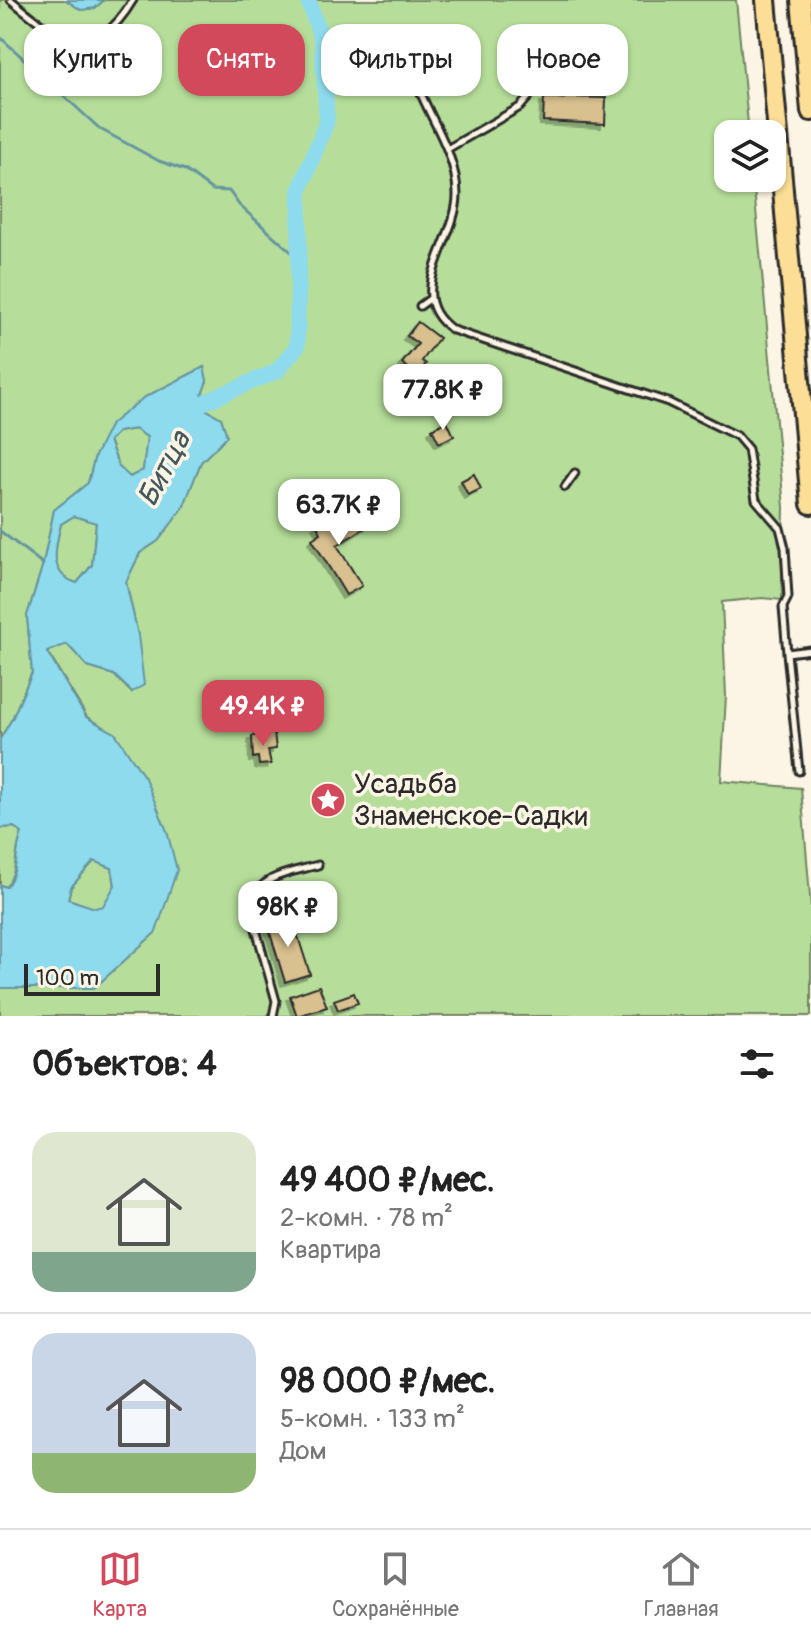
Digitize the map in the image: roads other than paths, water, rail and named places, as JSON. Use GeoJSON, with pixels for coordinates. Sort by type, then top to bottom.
{"type":"FeatureCollection","features":[{"type":"Feature","properties":{"kind":"highway"},"geometry":{"type":"LineString","coordinates":[[766,0],[811,504]]}},
{"type":"Feature","properties":{"kind":"highway"},"geometry":{"type":"LineString","coordinates":[[801,0],[811,111]]}},
{"type":"Feature","properties":{"kind":"lane"},"geometry":{"type":"LineString","coordinates":[[11,0],[66,38],[87,42],[111,32],[133,0]]}},
{"type":"Feature","properties":{"kind":"lane"},"geometry":{"type":"LineString","coordinates":[[424,96],[449,148],[457,190],[456,212],[429,286],[443,324],[668,402],[703,417],[743,442],[751,458],[756,500],[780,528],[784,541],[788,597],[783,607],[799,771]]}},
{"type":"Feature","properties":{"kind":"lane"},"geometry":{"type":"LineString","coordinates":[[449,148],[520,107],[530,96]]}},
{"type":"Feature","properties":{"kind":"lane"},"geometry":{"type":"LineString","coordinates":[[420,306],[431,298]]}},
{"type":"Feature","properties":{"kind":"lane"},"geometry":{"type":"LineString","coordinates":[[565,487],[575,473]]}},
{"type":"Feature","properties":{"kind":"lane"},"geometry":{"type":"LineString","coordinates":[[787,653],[811,650]]}},
{"type":"Feature","properties":{"kind":"lane"},"geometry":{"type":"LineString","coordinates":[[273,1016],[276,1001],[249,904],[254,892],[268,878],[318,865]]}},
{"type":"Feature","properties":{"kind":"water"},"geometry":{"type":"Polygon","coordinates":[[[66,0],[104,0],[95,8],[81,10],[66,0]]]}},
{"type":"Feature","properties":{"kind":"water"},"geometry":{"type":"Polygon","coordinates":[[[204,367],[207,381],[198,405],[221,418],[227,436],[201,462],[183,508],[158,541],[140,553],[126,582],[138,635],[144,685],[132,692],[114,675],[88,667],[67,644],[47,652],[86,717],[115,733],[145,778],[167,831],[177,870],[156,932],[94,988],[0,988],[0,885],[6,887],[13,874],[22,833],[14,827],[0,828],[0,739],[32,673],[27,616],[43,564],[54,510],[88,483],[95,456],[111,424],[143,398],[204,367]],[[135,429],[118,432],[109,441],[119,467],[130,477],[143,470],[147,437],[135,429]],[[74,516],[61,524],[56,551],[58,567],[61,574],[77,583],[92,565],[96,523],[74,516]],[[94,861],[71,887],[68,899],[95,908],[103,906],[115,885],[112,868],[94,861]]]}},
{"type":"Feature","properties":{"kind":"waterway","name":"Битца"},"geometry":{"type":"LineString","coordinates":[[188,423],[198,405],[277,371],[297,347],[300,190],[327,121],[322,41],[308,0]]}},
{"type":"Feature","properties":{"kind":"waterway"},"geometry":{"type":"LineString","coordinates":[[0,37],[100,129],[159,161],[185,170],[212,190],[229,191],[239,205],[298,258]]}},
{"type":"Feature","properties":{"kind":"waterway"},"geometry":{"type":"LineString","coordinates":[[0,531],[43,564]]}},
{"type":"Feature","properties":{"kind":"place","name":"Усадьба Знаменское-Садки"},"geometry":{"type":"Point","coordinates":[328,800]}}]}
